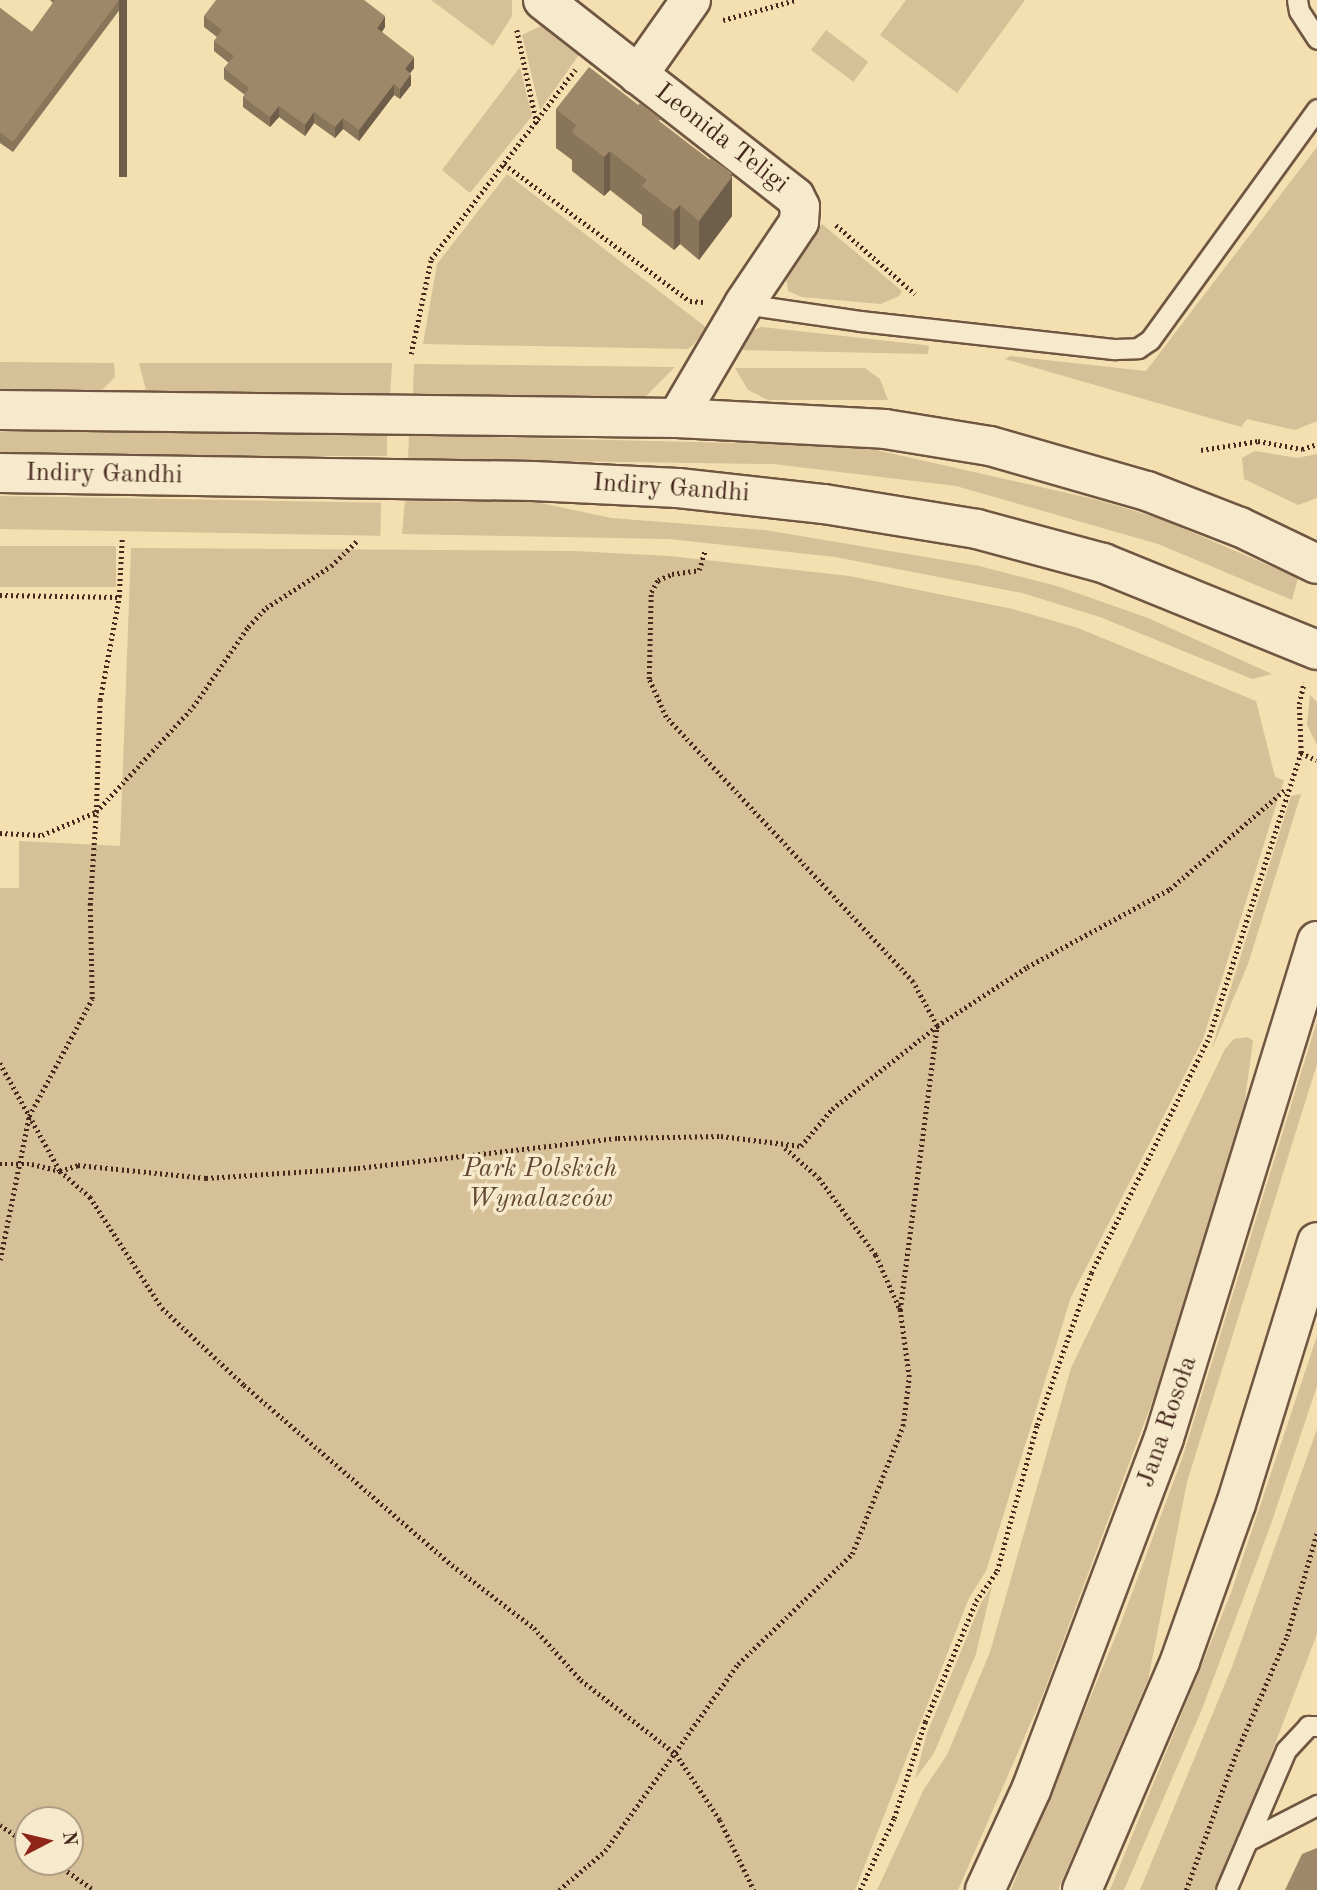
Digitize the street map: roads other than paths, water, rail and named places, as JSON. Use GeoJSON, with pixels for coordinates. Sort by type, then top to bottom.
{"type":"FeatureCollection","features":[{"type":"Feature","properties":{"kind":"street","name":"Leonida Teligi"},"geometry":{"type":"LineString","coordinates":[[543,0],[795,197],[800,207],[799,222],[744,304],[677,418]]}},
{"type":"Feature","properties":{"kind":"street"},"geometry":{"type":"LineString","coordinates":[[638,75],[680,14]]}},
{"type":"Feature","properties":{"kind":"street"},"geometry":{"type":"LineString","coordinates":[[0,411],[677,418],[885,429],[990,446],[1147,491],[1240,527],[1317,564]]}},
{"type":"Feature","properties":{"kind":"street","name":"Indiry Gandhi"},"geometry":{"type":"LineString","coordinates":[[0,473],[534,481],[678,488],[860,508],[977,529],[1103,563],[1317,650]]}},
{"type":"Feature","properties":{"kind":"street","name":"Jana Rosoła"},"geometry":{"type":"LineString","coordinates":[[985,1890],[1031,1790],[1164,1438],[1317,941]]}},
{"type":"Feature","properties":{"kind":"street"},"geometry":{"type":"LineString","coordinates":[[1082,1890],[1180,1661],[1236,1504],[1317,1242]]}},
{"type":"Feature","properties":{"kind":"lane"},"geometry":{"type":"LineString","coordinates":[[1297,0],[1299,10],[1317,39]]}},
{"type":"Feature","properties":{"kind":"lane"},"geometry":{"type":"LineString","coordinates":[[744,304],[860,321],[1115,349],[1138,348],[1150,340],[1317,109]]}},
{"type":"Feature","properties":{"kind":"lane"},"geometry":{"type":"LineString","coordinates":[[1226,1890],[1286,1750],[1308,1726],[1317,1726]]}},
{"type":"Feature","properties":{"kind":"lane"},"geometry":{"type":"LineString","coordinates":[[1247,1840],[1317,1804]]}},
{"type":"Feature","properties":{"kind":"park label","name":"Park Polskich Wynalazców"},"geometry":{"type":"Point","coordinates":[540,1185]}}]}
